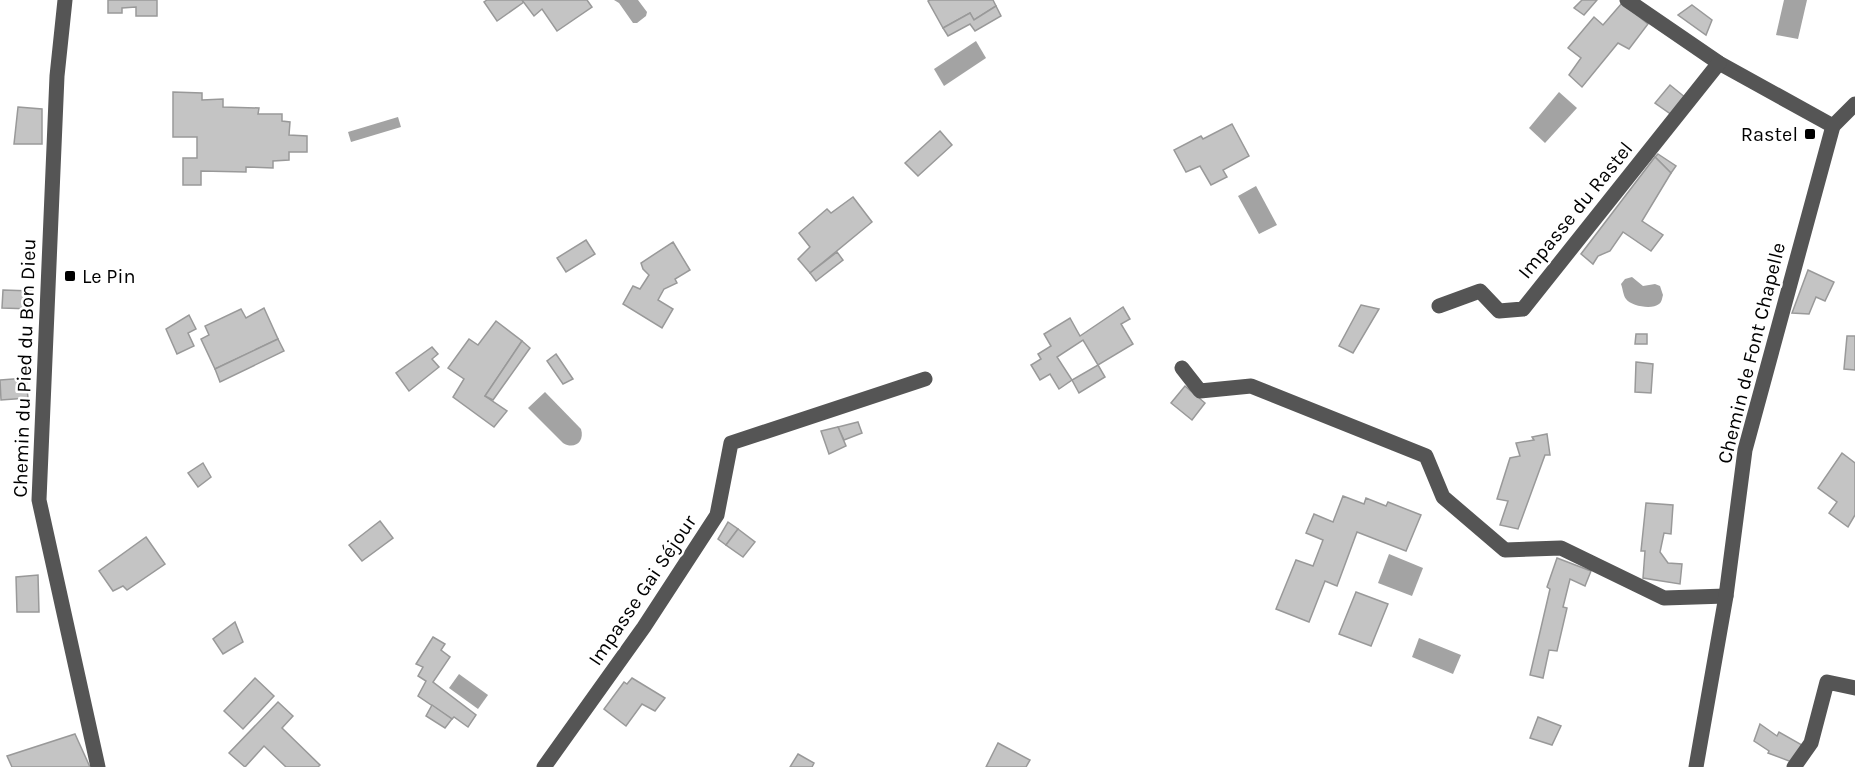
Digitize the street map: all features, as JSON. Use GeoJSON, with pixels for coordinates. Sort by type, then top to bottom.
{"type":"FeatureCollection","features":[{"type":"Feature","properties":{"kind":"street","name":"Chemin du Pied du Bon Dieu"},"geometry":{"type":"LineString","coordinates":[[65,0],[57,75],[39,500],[98,767]]}},
{"type":"Feature","properties":{"kind":"street"},"geometry":{"type":"LineString","coordinates":[[1627,0],[1719,63],[1833,126]]}},
{"type":"Feature","properties":{"kind":"street","name":"Impasse du Rastel"},"geometry":{"type":"LineString","coordinates":[[1439,306],[1480,291],[1499,312],[1523,309],[1719,63]]}},
{"type":"Feature","properties":{"kind":"street","name":"Chemin de Font Chapelle"},"geometry":{"type":"LineString","coordinates":[[1696,767],[1726,596],[1744,450],[1833,126],[1855,104]]}},
{"type":"Feature","properties":{"kind":"street"},"geometry":{"type":"LineString","coordinates":[[1182,368],[1200,391],[1251,386],[1426,456],[1443,497],[1505,550],[1561,548],[1664,598],[1726,596]]}},
{"type":"Feature","properties":{"kind":"street","name":"Impasse Gai Séjour"},"geometry":{"type":"LineString","coordinates":[[544,767],[644,627],[717,515],[731,443],[925,379]]}},
{"type":"Feature","properties":{"kind":"street"},"geometry":{"type":"LineString","coordinates":[[1794,767],[1811,743],[1827,682],[1855,688]]}},
{"type":"Feature","properties":{"kind":"shaded area"},"geometry":{"type":"Polygon","coordinates":[[[614,0],[638,0],[647,12],[646,16],[637,23],[633,23],[619,3],[614,0]]]}},
{"type":"Feature","properties":{"kind":"shaded area"},"geometry":{"type":"Polygon","coordinates":[[[1784,0],[1807,0],[1798,39],[1776,35],[1784,0]]]}},
{"type":"Feature","properties":{"kind":"shaded area"},"geometry":{"type":"Polygon","coordinates":[[[976,41],[986,58],[944,86],[934,69],[976,41]]]}},
{"type":"Feature","properties":{"kind":"shaded area"},"geometry":{"type":"Polygon","coordinates":[[[1559,92],[1577,108],[1545,143],[1529,128],[1559,92]]]}},
{"type":"Feature","properties":{"kind":"shaded area"},"geometry":{"type":"Polygon","coordinates":[[[398,117],[401,127],[351,142],[348,132],[398,117]]]}},
{"type":"Feature","properties":{"kind":"shaded area"},"geometry":{"type":"Polygon","coordinates":[[[1256,186],[1277,225],[1259,234],[1238,196],[1256,186]]]}},
{"type":"Feature","properties":{"kind":"shaded area"},"geometry":{"type":"Polygon","coordinates":[[[1632,277],[1643,286],[1655,284],[1660,286],[1663,295],[1660,303],[1647,307],[1626,299],[1621,284],[1625,279],[1632,277]]]}},
{"type":"Feature","properties":{"kind":"shaded area"},"geometry":{"type":"Polygon","coordinates":[[[545,392],[581,429],[582,434],[578,444],[571,446],[563,443],[528,408],[545,392]]]}},
{"type":"Feature","properties":{"kind":"shaded area"},"geometry":{"type":"Polygon","coordinates":[[[1389,554],[1423,568],[1412,596],[1378,583],[1389,554]]]}},
{"type":"Feature","properties":{"kind":"shaded area"},"geometry":{"type":"Polygon","coordinates":[[[1419,638],[1461,655],[1453,674],[1412,657],[1419,638]]]}},
{"type":"Feature","properties":{"kind":"shaded area"},"geometry":{"type":"Polygon","coordinates":[[[459,674],[488,695],[478,709],[449,688],[459,674]]]}},
{"type":"Feature","properties":{"kind":"building"},"geometry":{"type":"Polygon","coordinates":[[[108,0],[157,0],[157,16],[136,16],[136,7],[122,8],[122,13],[108,13],[108,0]]]}},
{"type":"Feature","properties":{"kind":"building"},"geometry":{"type":"Polygon","coordinates":[[[487,0],[522,0],[524,2],[497,21],[484,2],[487,0]]]}},
{"type":"Feature","properties":{"kind":"building"},"geometry":{"type":"Polygon","coordinates":[[[522,0],[587,0],[592,7],[557,31],[542,9],[534,16],[522,0]]]}},
{"type":"Feature","properties":{"kind":"building"},"geometry":{"type":"Polygon","coordinates":[[[993,0],[996,6],[974,20],[970,13],[943,28],[928,1],[993,0]]]}},
{"type":"Feature","properties":{"kind":"building"},"geometry":{"type":"Polygon","coordinates":[[[1582,0],[1597,0],[1584,15],[1574,8],[1582,0]]]}},
{"type":"Feature","properties":{"kind":"building"},"geometry":{"type":"Polygon","coordinates":[[[1622,3],[1648,24],[1629,49],[1618,43],[1582,87],[1569,75],[1581,58],[1568,48],[1594,17],[1603,25],[1622,3]]]}},
{"type":"Feature","properties":{"kind":"building"},"geometry":{"type":"Polygon","coordinates":[[[1692,5],[1712,20],[1706,35],[1678,15],[1692,5]]]}},
{"type":"Feature","properties":{"kind":"building"},"geometry":{"type":"Polygon","coordinates":[[[996,6],[1001,16],[975,31],[970,24],[948,36],[943,28],[970,13],[974,20],[996,6]]]}},
{"type":"Feature","properties":{"kind":"building"},"geometry":{"type":"Polygon","coordinates":[[[1670,85],[1686,98],[1672,115],[1655,103],[1670,85]]]}},
{"type":"Feature","properties":{"kind":"building"},"geometry":{"type":"Polygon","coordinates":[[[173,92],[202,93],[202,100],[223,99],[223,107],[259,108],[258,114],[282,114],[282,121],[290,122],[289,135],[307,136],[307,152],[289,152],[289,160],[273,161],[273,168],[246,167],[246,172],[201,171],[201,185],[183,185],[183,158],[197,158],[197,137],[173,137],[173,92]]]}},
{"type":"Feature","properties":{"kind":"building"},"geometry":{"type":"Polygon","coordinates":[[[18,107],[42,109],[42,144],[14,144],[18,107]]]}},
{"type":"Feature","properties":{"kind":"building"},"geometry":{"type":"Polygon","coordinates":[[[1232,124],[1249,156],[1223,170],[1227,177],[1211,185],[1200,166],[1186,172],[1174,150],[1201,136],[1203,139],[1232,124]]]}},
{"type":"Feature","properties":{"kind":"building"},"geometry":{"type":"Polygon","coordinates":[[[940,131],[952,145],[918,176],[905,163],[940,131]]]}},
{"type":"Feature","properties":{"kind":"building"},"geometry":{"type":"Polygon","coordinates":[[[1658,154],[1676,166],[1671,173],[1655,157],[1658,154]]]}},
{"type":"Feature","properties":{"kind":"building"},"geometry":{"type":"Polygon","coordinates":[[[1655,157],[1671,173],[1642,221],[1663,235],[1651,251],[1623,232],[1610,251],[1598,256],[1593,264],[1581,254],[1655,157]]]}},
{"type":"Feature","properties":{"kind":"building"},"geometry":{"type":"Polygon","coordinates":[[[853,197],[872,222],[810,273],[798,259],[810,247],[799,233],[827,209],[831,213],[853,197]]]}},
{"type":"Feature","properties":{"kind":"building"},"geometry":{"type":"Polygon","coordinates":[[[586,240],[595,254],[566,272],[557,258],[586,240]]]}},
{"type":"Feature","properties":{"kind":"building"},"geometry":{"type":"Polygon","coordinates":[[[673,242],[690,270],[675,279],[677,283],[664,289],[658,300],[673,309],[662,328],[623,304],[633,286],[640,289],[649,275],[641,263],[673,242]]]}},
{"type":"Feature","properties":{"kind":"building"},"geometry":{"type":"Polygon","coordinates":[[[837,252],[843,260],[816,281],[810,273],[837,252]]]}},
{"type":"Feature","properties":{"kind":"building"},"geometry":{"type":"Polygon","coordinates":[[[1808,270],[1834,282],[1825,301],[1816,297],[1809,314],[1792,313],[1808,270]]]}},
{"type":"Feature","properties":{"kind":"building"},"geometry":{"type":"Polygon","coordinates":[[[3,290],[32,291],[32,309],[2,308],[3,290]]]}},
{"type":"Feature","properties":{"kind":"building"},"geometry":{"type":"Polygon","coordinates":[[[1361,305],[1379,309],[1353,353],[1339,346],[1361,305]]]}},
{"type":"Feature","properties":{"kind":"building"},"geometry":{"type":"Polygon","coordinates":[[[1123,307],[1130,319],[1121,324],[1133,344],[1098,365],[1083,340],[1057,357],[1072,380],[1059,389],[1050,374],[1040,380],[1031,365],[1041,359],[1038,354],[1051,346],[1044,334],[1070,318],[1080,336],[1123,307]]]}},
{"type":"Feature","properties":{"kind":"building"},"geometry":{"type":"Polygon","coordinates":[[[264,308],[278,339],[215,369],[201,339],[209,335],[205,326],[241,309],[246,318],[264,308]]]}},
{"type":"Feature","properties":{"kind":"building"},"geometry":{"type":"Polygon","coordinates":[[[189,315],[196,329],[188,333],[194,346],[177,354],[166,329],[189,315]]]}},
{"type":"Feature","properties":{"kind":"building"},"geometry":{"type":"Polygon","coordinates":[[[496,321],[522,341],[485,396],[507,411],[494,427],[453,397],[464,379],[448,368],[469,339],[478,345],[496,321]]]}},
{"type":"Feature","properties":{"kind":"building"},"geometry":{"type":"Polygon","coordinates":[[[1636,334],[1647,334],[1647,344],[1635,344],[1636,334]]]}},
{"type":"Feature","properties":{"kind":"building"},"geometry":{"type":"Polygon","coordinates":[[[1847,336],[1855,336],[1855,370],[1844,369],[1847,336]]]}},
{"type":"Feature","properties":{"kind":"building"},"geometry":{"type":"Polygon","coordinates":[[[278,339],[284,351],[220,382],[215,369],[278,339]]]}},
{"type":"Feature","properties":{"kind":"building"},"geometry":{"type":"Polygon","coordinates":[[[522,341],[530,348],[493,400],[485,396],[522,341]]]}},
{"type":"Feature","properties":{"kind":"building"},"geometry":{"type":"Polygon","coordinates":[[[432,347],[438,354],[432,359],[439,367],[409,391],[396,373],[432,347]]]}},
{"type":"Feature","properties":{"kind":"building"},"geometry":{"type":"Polygon","coordinates":[[[556,354],[573,379],[563,384],[547,361],[556,354]]]}},
{"type":"Feature","properties":{"kind":"building"},"geometry":{"type":"Polygon","coordinates":[[[1636,362],[1653,364],[1651,393],[1635,392],[1636,362]]]}},
{"type":"Feature","properties":{"kind":"building"},"geometry":{"type":"Polygon","coordinates":[[[1098,365],[1105,377],[1079,393],[1072,380],[1098,365]]]}},
{"type":"Feature","properties":{"kind":"building"},"geometry":{"type":"Polygon","coordinates":[[[26,378],[28,398],[1,400],[0,380],[26,378]]]}},
{"type":"Feature","properties":{"kind":"building"},"geometry":{"type":"Polygon","coordinates":[[[1185,386],[1205,403],[1192,420],[1171,403],[1185,386]]]}},
{"type":"Feature","properties":{"kind":"building"},"geometry":{"type":"Polygon","coordinates":[[[858,422],[862,433],[844,440],[838,427],[858,422]]]}},
{"type":"Feature","properties":{"kind":"building"},"geometry":{"type":"Polygon","coordinates":[[[838,427],[846,446],[829,454],[821,431],[838,427]]]}},
{"type":"Feature","properties":{"kind":"building"},"geometry":{"type":"Polygon","coordinates":[[[1547,434],[1550,455],[1545,455],[1518,529],[1500,525],[1508,501],[1497,499],[1510,458],[1520,456],[1516,443],[1534,440],[1532,437],[1547,434]]]}},
{"type":"Feature","properties":{"kind":"building"},"geometry":{"type":"Polygon","coordinates":[[[1842,453],[1855,463],[1855,515],[1848,527],[1829,513],[1837,502],[1818,488],[1842,453]]]}},
{"type":"Feature","properties":{"kind":"building"},"geometry":{"type":"Polygon","coordinates":[[[203,463],[211,477],[198,487],[188,473],[203,463]]]}},
{"type":"Feature","properties":{"kind":"building"},"geometry":{"type":"Polygon","coordinates":[[[1343,496],[1364,504],[1366,498],[1386,506],[1388,502],[1421,515],[1406,551],[1357,532],[1337,586],[1325,581],[1309,622],[1276,609],[1296,560],[1313,566],[1323,540],[1306,533],[1314,514],[1333,522],[1343,496]]]}},
{"type":"Feature","properties":{"kind":"building"},"geometry":{"type":"Polygon","coordinates":[[[1646,503],[1673,505],[1671,534],[1664,533],[1660,552],[1668,563],[1682,564],[1680,584],[1643,578],[1645,551],[1641,551],[1646,503]]]}},
{"type":"Feature","properties":{"kind":"building"},"geometry":{"type":"Polygon","coordinates":[[[380,521],[393,538],[362,561],[349,545],[380,521]]]}},
{"type":"Feature","properties":{"kind":"building"},"geometry":{"type":"Polygon","coordinates":[[[728,522],[738,529],[726,545],[718,539],[728,522]]]}},
{"type":"Feature","properties":{"kind":"building"},"geometry":{"type":"Polygon","coordinates":[[[738,529],[755,542],[743,557],[726,545],[738,529]]]}},
{"type":"Feature","properties":{"kind":"building"},"geometry":{"type":"Polygon","coordinates":[[[146,537],[165,564],[127,590],[123,586],[113,591],[99,571],[146,537]]]}},
{"type":"Feature","properties":{"kind":"building"},"geometry":{"type":"Polygon","coordinates":[[[1557,558],[1591,571],[1585,586],[1570,579],[1563,607],[1567,608],[1557,651],[1549,650],[1543,678],[1530,675],[1550,589],[1547,587],[1557,558]]]}},
{"type":"Feature","properties":{"kind":"building"},"geometry":{"type":"Polygon","coordinates":[[[38,575],[39,612],[17,612],[16,577],[38,575]]]}},
{"type":"Feature","properties":{"kind":"building"},"geometry":{"type":"Polygon","coordinates":[[[1356,592],[1388,604],[1371,646],[1339,634],[1356,592]]]}},
{"type":"Feature","properties":{"kind":"building"},"geometry":{"type":"Polygon","coordinates":[[[235,622],[243,642],[223,654],[213,639],[235,622]]]}},
{"type":"Feature","properties":{"kind":"building"},"geometry":{"type":"Polygon","coordinates":[[[433,637],[445,644],[441,650],[450,657],[433,682],[476,715],[468,727],[418,696],[426,681],[418,676],[423,667],[416,664],[433,637]]]}},
{"type":"Feature","properties":{"kind":"building"},"geometry":{"type":"Polygon","coordinates":[[[255,678],[274,696],[243,729],[224,711],[255,678]]]}},
{"type":"Feature","properties":{"kind":"building"},"geometry":{"type":"Polygon","coordinates":[[[632,678],[665,698],[655,711],[642,704],[626,726],[604,709],[624,682],[627,684],[632,678]]]}},
{"type":"Feature","properties":{"kind":"building"},"geometry":{"type":"Polygon","coordinates":[[[278,702],[293,716],[282,728],[320,765],[318,767],[286,767],[264,746],[245,767],[229,753],[278,702]]]}},
{"type":"Feature","properties":{"kind":"building"},"geometry":{"type":"Polygon","coordinates":[[[432,705],[452,719],[445,728],[426,716],[432,705]]]}},
{"type":"Feature","properties":{"kind":"building"},"geometry":{"type":"Polygon","coordinates":[[[1538,717],[1561,726],[1552,745],[1530,738],[1538,717]]]}},
{"type":"Feature","properties":{"kind":"building"},"geometry":{"type":"Polygon","coordinates":[[[1760,724],[1777,736],[1779,732],[1802,745],[1797,764],[1768,753],[1769,751],[1754,741],[1760,724]]]}},
{"type":"Feature","properties":{"kind":"building"},"geometry":{"type":"Polygon","coordinates":[[[75,734],[90,767],[12,767],[7,756],[75,734]]]}},
{"type":"Feature","properties":{"kind":"building"},"geometry":{"type":"Polygon","coordinates":[[[998,743],[1030,760],[1026,767],[986,767],[998,743]]]}},
{"type":"Feature","properties":{"kind":"building"},"geometry":{"type":"Polygon","coordinates":[[[798,754],[814,763],[812,767],[790,767],[798,754]]]}},
{"type":"Feature","properties":{"kind":"place","name":"Rastel"},"geometry":{"type":"Point","coordinates":[1810,134]}},
{"type":"Feature","properties":{"kind":"place","name":"Le Pin"},"geometry":{"type":"Point","coordinates":[70,276]}}]}
